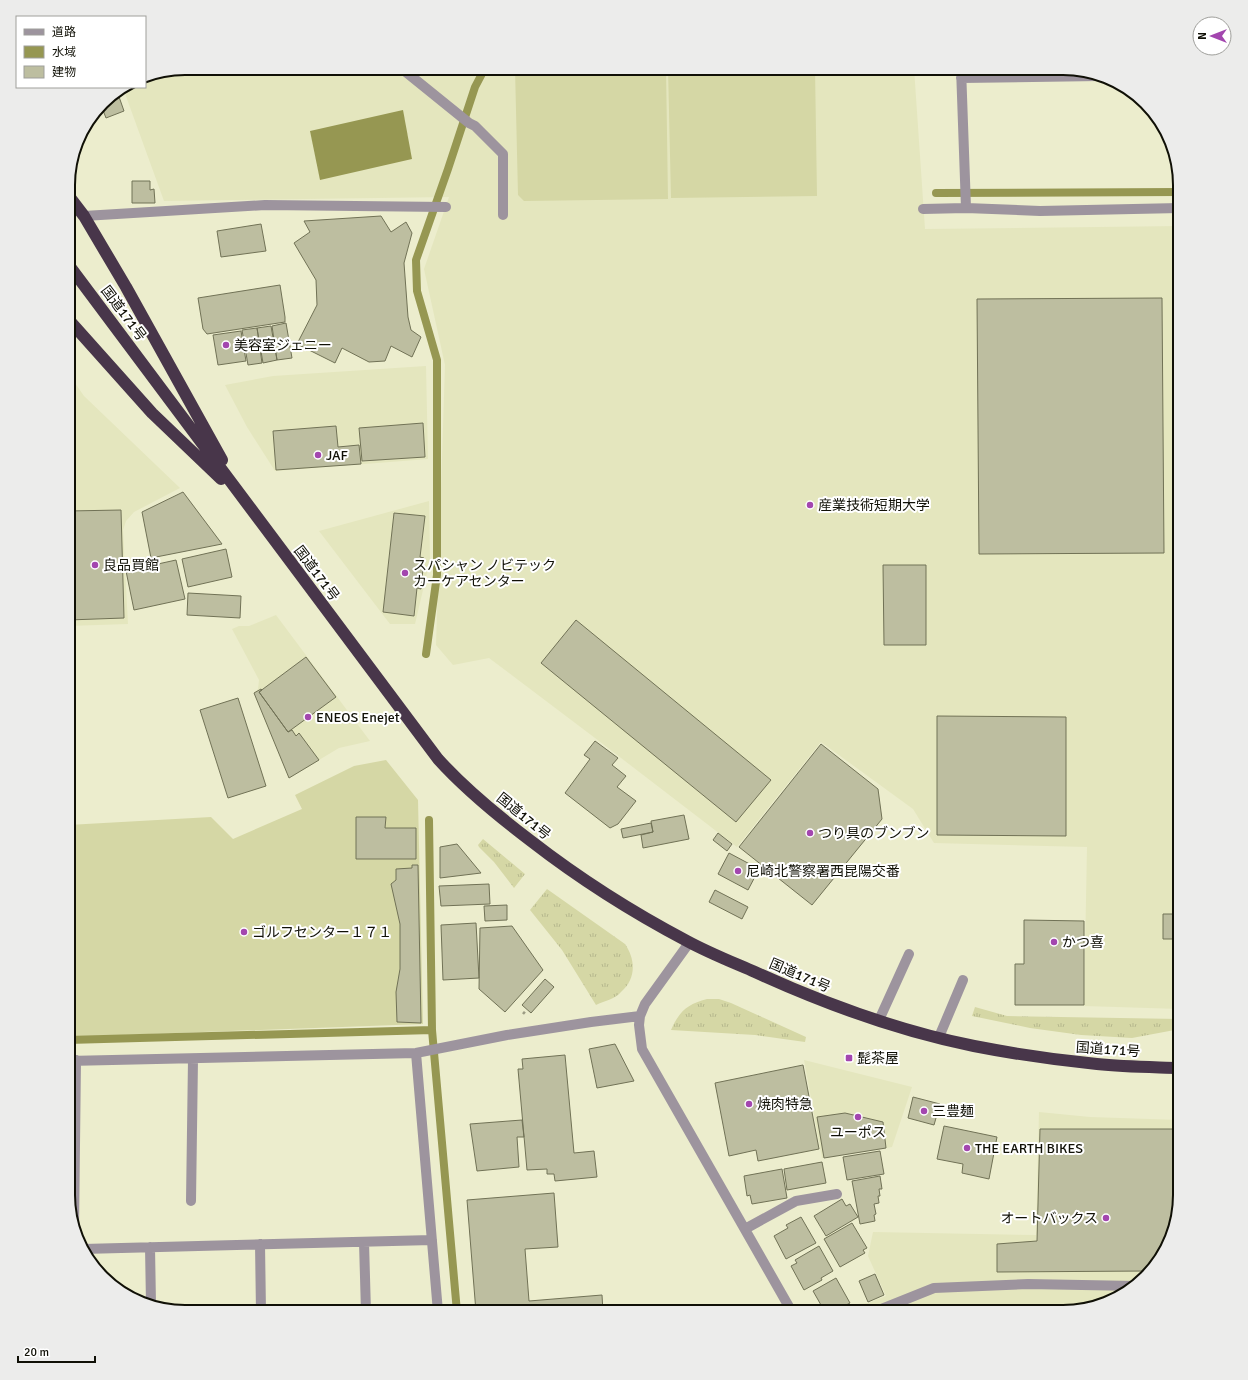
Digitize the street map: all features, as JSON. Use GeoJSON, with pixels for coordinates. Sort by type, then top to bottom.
{"type":"FeatureCollection","features":[{"type":"Feature","properties":{"kind":"highway"},"geometry":{"type":"LineString","coordinates":[[75,204],[84,216],[126,287],[245,502]]}},
{"type":"Feature","properties":{"kind":"highway","name":"国道171号"},"geometry":{"type":"LineString","coordinates":[[75,273],[413,727],[448,770],[504,820],[567,869],[636,913],[689,942],[784,986],[841,1008],[974,1046],[1098,1064],[1173,1068]]}},
{"type":"Feature","properties":{"kind":"highway"},"geometry":{"type":"LineString","coordinates":[[75,327],[152,413],[245,502]]}},
{"type":"Feature","properties":{"kind":"street"},"geometry":{"type":"LineString","coordinates":[[410,75],[469,123],[475,126],[503,154],[503,215]]}},
{"type":"Feature","properties":{"kind":"street"},"geometry":{"type":"LineString","coordinates":[[961,75],[966,208]]}},
{"type":"Feature","properties":{"kind":"street"},"geometry":{"type":"LineString","coordinates":[[1054,75],[1073,75]]}},
{"type":"Feature","properties":{"kind":"street"},"geometry":{"type":"LineString","coordinates":[[84,216],[265,205],[446,207]]}},
{"type":"Feature","properties":{"kind":"street"},"geometry":{"type":"LineString","coordinates":[[923,210],[966,208],[1040,210],[1173,208]]}},
{"type":"Feature","properties":{"kind":"street"},"geometry":{"type":"LineString","coordinates":[[689,942],[645,1004],[638,1025],[642,1049],[788,1305]]}},
{"type":"Feature","properties":{"kind":"street"},"geometry":{"type":"LineString","coordinates":[[879,1020],[909,954]]}},
{"type":"Feature","properties":{"kind":"street"},"geometry":{"type":"LineString","coordinates":[[939,1037],[963,980]]}},
{"type":"Feature","properties":{"kind":"street"},"geometry":{"type":"LineString","coordinates":[[75,1061],[416,1053],[515,1034],[640,1016]]}},
{"type":"Feature","properties":{"kind":"street"},"geometry":{"type":"LineString","coordinates":[[416,1053],[437,1305]]}},
{"type":"Feature","properties":{"kind":"street"},"geometry":{"type":"LineString","coordinates":[[191,1201],[193,1059]]}},
{"type":"Feature","properties":{"kind":"street"},"geometry":{"type":"LineString","coordinates":[[745,1229],[796,1201],[837,1194]]}},
{"type":"Feature","properties":{"kind":"street"},"geometry":{"type":"LineString","coordinates":[[89,1249],[432,1240]]}},
{"type":"Feature","properties":{"kind":"street"},"geometry":{"type":"LineString","coordinates":[[364,1242],[366,1305]]}},
{"type":"Feature","properties":{"kind":"street"},"geometry":{"type":"LineString","coordinates":[[260,1244],[261,1305]]}},
{"type":"Feature","properties":{"kind":"street"},"geometry":{"type":"LineString","coordinates":[[150,1247],[152,1300]]}},
{"type":"Feature","properties":{"kind":"street"},"geometry":{"type":"LineString","coordinates":[[892,1305],[934,1288],[1028,1284],[1124,1286]]}},
{"type":"Feature","properties":{"kind":"shaded area","name":"産業技術短期大学"},"geometry":{"type":"Polygon","coordinates":[[[178,75],[914,75],[925,229],[1173,226],[1173,1009],[1084,1006],[1087,847],[934,843],[913,809],[821,742],[737,847],[489,658],[453,665],[436,645],[445,365],[424,269],[449,197],[164,201],[125,93],[134,88],[146,88],[146,82],[163,77],[178,75]]]}},
{"type":"Feature","properties":{"kind":"shaded area","name":"JAF"},"geometry":{"type":"Polygon","coordinates":[[[426,366],[428,459],[275,471],[247,427],[225,385],[273,376],[426,366]]]}},
{"type":"Feature","properties":{"kind":"shaded area"},"geometry":{"type":"Polygon","coordinates":[[[75,383],[84,396],[180,488],[134,512],[126,521],[123,530],[128,624],[75,626],[75,383]]]}},
{"type":"Feature","properties":{"kind":"shaded area"},"geometry":{"type":"Polygon","coordinates":[[[429,501],[430,560],[415,624],[390,624],[319,531],[429,501]]]}},
{"type":"Feature","properties":{"kind":"shaded area","name":"ENEOS Enejet"},"geometry":{"type":"Polygon","coordinates":[[[276,615],[370,741],[339,748],[289,778],[254,693],[258,689],[259,680],[232,629],[239,626],[249,626],[276,615]]]}},
{"type":"Feature","properties":{"kind":"shaded area","name":"ユーポス"},"geometry":{"type":"Polygon","coordinates":[[[804,1060],[912,1087],[892,1147],[822,1158],[804,1060]]]}},
{"type":"Feature","properties":{"kind":"shaded area"},"geometry":{"type":"Polygon","coordinates":[[[1039,1112],[1090,1117],[1173,1120],[1173,1202],[1167,1230],[1162,1244],[1141,1273],[1112,1294],[1085,1303],[1063,1305],[856,1305],[868,1303],[886,1296],[868,1256],[873,1232],[1036,1235],[1039,1112]]]}},
{"type":"Feature","properties":{"kind":"green space"},"geometry":{"type":"Polygon","coordinates":[[[515,75],[666,75],[668,199],[524,201],[518,195],[515,75]]]}},
{"type":"Feature","properties":{"kind":"green space"},"geometry":{"type":"Polygon","coordinates":[[[668,75],[815,75],[817,196],[671,198],[668,75]]]}},
{"type":"Feature","properties":{"kind":"green space","name":"ゴルフセンター１７１"},"geometry":{"type":"Polygon","coordinates":[[[386,760],[418,800],[423,1024],[75,1037],[75,825],[211,817],[233,839],[302,809],[295,795],[354,766],[386,760]]]}},
{"type":"Feature","properties":{"kind":"green space"},"geometry":{"type":"Polygon","coordinates":[[[483,839],[525,874],[514,888],[494,862],[479,847],[478,845],[483,839]]]}},
{"type":"Feature","properties":{"kind":"green space"},"geometry":{"type":"Polygon","coordinates":[[[547,889],[625,944],[629,950],[633,963],[632,975],[626,987],[616,996],[596,1005],[562,950],[530,910],[547,889]]]}},
{"type":"Feature","properties":{"kind":"green space"},"geometry":{"type":"Polygon","coordinates":[[[707,999],[719,999],[731,1003],[806,1037],[805,1042],[755,1035],[671,1030],[677,1018],[684,1010],[694,1003],[707,999]]]}},
{"type":"Feature","properties":{"kind":"green space"},"geometry":{"type":"Polygon","coordinates":[[[975,1007],[1007,1016],[1173,1019],[1173,1030],[1132,1038],[1081,1035],[1030,1028],[972,1016],[975,1007]]]}},
{"type":"Feature","properties":{"kind":"water"},"geometry":{"type":"Polygon","coordinates":[[[403,110],[412,159],[320,180],[310,131],[403,110]]]}},
{"type":"Feature","properties":{"kind":"building"},"geometry":{"type":"Polygon","coordinates":[[[119,97],[124,111],[106,118],[103,111],[119,97]]]}},
{"type":"Feature","properties":{"kind":"building"},"geometry":{"type":"Polygon","coordinates":[[[132,181],[150,181],[150,190],[154,189],[155,203],[132,203],[132,181]]]}},
{"type":"Feature","properties":{"kind":"building"},"geometry":{"type":"Polygon","coordinates":[[[381,216],[391,232],[406,222],[412,233],[404,263],[408,317],[411,330],[421,337],[412,357],[391,346],[385,361],[369,362],[342,348],[335,363],[297,344],[317,305],[316,280],[294,243],[310,232],[304,221],[381,216]]]}},
{"type":"Feature","properties":{"kind":"building"},"geometry":{"type":"Polygon","coordinates":[[[261,224],[266,251],[221,257],[217,231],[261,224]]]}},
{"type":"Feature","properties":{"kind":"building"},"geometry":{"type":"Polygon","coordinates":[[[280,285],[285,322],[207,334],[203,329],[198,298],[280,285]]]}},
{"type":"Feature","properties":{"kind":"building"},"geometry":{"type":"Polygon","coordinates":[[[1162,298],[1164,553],[979,554],[977,299],[1162,298]]]}},
{"type":"Feature","properties":{"kind":"building"},"geometry":{"type":"Polygon","coordinates":[[[286,323],[292,358],[277,360],[272,326],[286,323]]]}},
{"type":"Feature","properties":{"kind":"building"},"geometry":{"type":"Polygon","coordinates":[[[271,326],[277,360],[263,363],[257,328],[271,326]]]}},
{"type":"Feature","properties":{"kind":"building"},"geometry":{"type":"Polygon","coordinates":[[[257,328],[262,363],[248,365],[242,330],[257,328]]]}},
{"type":"Feature","properties":{"kind":"building"},"geometry":{"type":"Polygon","coordinates":[[[241,331],[246,361],[218,365],[213,335],[241,331]]]}},
{"type":"Feature","properties":{"kind":"building"},"geometry":{"type":"Polygon","coordinates":[[[423,423],[425,457],[362,461],[359,428],[423,423]]]}},
{"type":"Feature","properties":{"kind":"building","name":"JAF"},"geometry":{"type":"Polygon","coordinates":[[[336,426],[338,447],[359,445],[361,464],[276,470],[273,431],[336,426]]]}},
{"type":"Feature","properties":{"kind":"building"},"geometry":{"type":"Polygon","coordinates":[[[183,492],[222,544],[151,558],[142,512],[183,492]]]}},
{"type":"Feature","properties":{"kind":"building","name":"良品買館"},"geometry":{"type":"Polygon","coordinates":[[[121,510],[124,618],[75,620],[75,511],[121,510]]]}},
{"type":"Feature","properties":{"kind":"building","name":"スパシャン ノビテック カーケアセンター"},"geometry":{"type":"Polygon","coordinates":[[[394,513],[425,516],[420,557],[424,558],[421,589],[417,588],[414,616],[383,612],[394,513]]]}},
{"type":"Feature","properties":{"kind":"building"},"geometry":{"type":"Polygon","coordinates":[[[226,549],[232,577],[188,587],[182,559],[226,549]]]}},
{"type":"Feature","properties":{"kind":"building"},"geometry":{"type":"Polygon","coordinates":[[[176,560],[185,599],[134,610],[126,571],[176,560]]]}},
{"type":"Feature","properties":{"kind":"building"},"geometry":{"type":"Polygon","coordinates":[[[883,565],[926,565],[926,645],[884,645],[883,565]]]}},
{"type":"Feature","properties":{"kind":"building"},"geometry":{"type":"Polygon","coordinates":[[[188,593],[241,596],[240,618],[187,615],[188,593]]]}},
{"type":"Feature","properties":{"kind":"building"},"geometry":{"type":"Polygon","coordinates":[[[576,620],[771,780],[736,822],[541,663],[576,620]]]}},
{"type":"Feature","properties":{"kind":"building"},"geometry":{"type":"Polygon","coordinates":[[[306,657],[336,697],[288,732],[259,692],[306,657]]]}},
{"type":"Feature","properties":{"kind":"building"},"geometry":{"type":"Polygon","coordinates":[[[261,689],[262,690],[259,692],[288,732],[292,730],[296,736],[299,733],[319,760],[289,778],[254,693],[261,689]]]}},
{"type":"Feature","properties":{"kind":"building"},"geometry":{"type":"Polygon","coordinates":[[[238,698],[266,786],[228,798],[200,710],[238,698]]]}},
{"type":"Feature","properties":{"kind":"building"},"geometry":{"type":"Polygon","coordinates":[[[937,716],[1066,717],[1066,836],[937,835],[937,716]]]}},
{"type":"Feature","properties":{"kind":"building"},"geometry":{"type":"Polygon","coordinates":[[[595,741],[618,758],[612,765],[626,776],[617,787],[636,801],[618,824],[610,828],[565,793],[590,759],[584,755],[595,741]]]}},
{"type":"Feature","properties":{"kind":"building","name":"つり具のブンブン"},"geometry":{"type":"Polygon","coordinates":[[[821,744],[878,789],[882,819],[812,905],[739,847],[821,744]]]}},
{"type":"Feature","properties":{"kind":"building"},"geometry":{"type":"Polygon","coordinates":[[[684,815],[689,839],[643,848],[641,835],[653,832],[651,821],[684,815]]]}},
{"type":"Feature","properties":{"kind":"building"},"geometry":{"type":"Polygon","coordinates":[[[356,817],[386,817],[385,828],[416,828],[416,859],[356,859],[356,817]]]}},
{"type":"Feature","properties":{"kind":"building"},"geometry":{"type":"Polygon","coordinates":[[[651,823],[653,832],[623,838],[621,829],[651,823]]]}},
{"type":"Feature","properties":{"kind":"building"},"geometry":{"type":"Polygon","coordinates":[[[718,833],[732,844],[727,851],[713,840],[718,833]]]}},
{"type":"Feature","properties":{"kind":"building"},"geometry":{"type":"Polygon","coordinates":[[[457,844],[481,873],[440,878],[440,847],[457,844]]]}},
{"type":"Feature","properties":{"kind":"building","name":"尼崎北警察署西昆陽交番"},"geometry":{"type":"Polygon","coordinates":[[[729,853],[759,869],[748,890],[718,874],[729,853]]]}},
{"type":"Feature","properties":{"kind":"building"},"geometry":{"type":"Polygon","coordinates":[[[412,865],[418,865],[421,1023],[397,1022],[396,992],[400,969],[400,924],[391,884],[396,880],[396,869],[412,868],[412,865]]]}},
{"type":"Feature","properties":{"kind":"building"},"geometry":{"type":"Polygon","coordinates":[[[489,884],[490,904],[441,906],[439,886],[489,884]]]}},
{"type":"Feature","properties":{"kind":"building"},"geometry":{"type":"Polygon","coordinates":[[[715,890],[748,907],[742,919],[709,902],[715,890]]]}},
{"type":"Feature","properties":{"kind":"building"},"geometry":{"type":"Polygon","coordinates":[[[507,905],[507,920],[485,921],[484,906],[507,905]]]}},
{"type":"Feature","properties":{"kind":"building"},"geometry":{"type":"Polygon","coordinates":[[[1163,914],[1173,914],[1173,939],[1163,939],[1163,914]]]}},
{"type":"Feature","properties":{"kind":"building","name":"かつ喜"},"geometry":{"type":"Polygon","coordinates":[[[1024,920],[1084,921],[1084,1005],[1015,1005],[1015,964],[1024,964],[1024,920]]]}},
{"type":"Feature","properties":{"kind":"building"},"geometry":{"type":"Polygon","coordinates":[[[476,923],[479,978],[443,980],[441,925],[476,923]]]}},
{"type":"Feature","properties":{"kind":"building"},"geometry":{"type":"Polygon","coordinates":[[[512,926],[543,970],[505,1012],[479,989],[480,928],[512,926]]]}},
{"type":"Feature","properties":{"kind":"building"},"geometry":{"type":"Polygon","coordinates":[[[545,979],[554,987],[531,1013],[522,1005],[545,979]]]}},
{"type":"Feature","properties":{"kind":"building"},"geometry":{"type":"Polygon","coordinates":[[[615,1044],[634,1081],[597,1088],[589,1049],[615,1044]]]}},
{"type":"Feature","properties":{"kind":"building"},"geometry":{"type":"Polygon","coordinates":[[[565,1055],[574,1153],[594,1151],[597,1177],[555,1181],[554,1174],[547,1174],[547,1169],[527,1170],[518,1069],[523,1069],[522,1059],[565,1055]]]}},
{"type":"Feature","properties":{"kind":"building"},"geometry":{"type":"Polygon","coordinates":[[[803,1065],[819,1149],[758,1161],[756,1150],[729,1156],[715,1083],[803,1065]]]}},
{"type":"Feature","properties":{"kind":"building","name":"三豊麺"},"geometry":{"type":"Polygon","coordinates":[[[913,1097],[940,1104],[934,1125],[908,1118],[913,1097]]]}},
{"type":"Feature","properties":{"kind":"building"},"geometry":{"type":"Polygon","coordinates":[[[845,1113],[883,1122],[886,1148],[824,1158],[817,1117],[845,1113]]]}},
{"type":"Feature","properties":{"kind":"building"},"geometry":{"type":"Polygon","coordinates":[[[522,1120],[524,1137],[517,1137],[519,1167],[477,1171],[470,1124],[522,1120]]]}},
{"type":"Feature","properties":{"kind":"building","name":"THE EARTH BIKES"},"geometry":{"type":"Polygon","coordinates":[[[944,1126],[997,1137],[989,1179],[962,1173],[963,1164],[937,1159],[944,1126]]]}},
{"type":"Feature","properties":{"kind":"building","name":"オートバックス"},"geometry":{"type":"Polygon","coordinates":[[[1040,1129],[1173,1129],[1173,1202],[1171,1217],[1162,1244],[1143,1271],[997,1272],[997,1244],[1037,1241],[1040,1129]]]}},
{"type":"Feature","properties":{"kind":"building"},"geometry":{"type":"Polygon","coordinates":[[[880,1151],[884,1174],[847,1180],[843,1157],[880,1151]]]}},
{"type":"Feature","properties":{"kind":"building"},"geometry":{"type":"Polygon","coordinates":[[[822,1162],[826,1183],[787,1190],[784,1169],[822,1162]]]}},
{"type":"Feature","properties":{"kind":"building"},"geometry":{"type":"Polygon","coordinates":[[[782,1169],[787,1198],[752,1204],[750,1195],[747,1196],[744,1176],[782,1169]]]}},
{"type":"Feature","properties":{"kind":"building"},"geometry":{"type":"Polygon","coordinates":[[[880,1176],[882,1189],[879,1189],[879,1203],[874,1204],[876,1214],[874,1215],[875,1221],[860,1224],[852,1181],[880,1176]]]}},
{"type":"Feature","properties":{"kind":"building"},"geometry":{"type":"Polygon","coordinates":[[[554,1193],[558,1247],[525,1249],[529,1301],[602,1295],[603,1305],[475,1305],[467,1200],[554,1193]]]}},
{"type":"Feature","properties":{"kind":"building"},"geometry":{"type":"Polygon","coordinates":[[[842,1199],[846,1206],[850,1204],[858,1217],[826,1236],[814,1216],[842,1199]]]}},
{"type":"Feature","properties":{"kind":"building"},"geometry":{"type":"Polygon","coordinates":[[[801,1217],[816,1243],[786,1259],[774,1236],[788,1228],[786,1225],[801,1217]]]}},
{"type":"Feature","properties":{"kind":"building"},"geometry":{"type":"Polygon","coordinates":[[[852,1223],[867,1248],[863,1250],[865,1253],[840,1267],[824,1239],[852,1223]]]}},
{"type":"Feature","properties":{"kind":"building"},"geometry":{"type":"Polygon","coordinates":[[[819,1246],[833,1271],[821,1278],[822,1280],[804,1290],[791,1266],[797,1263],[795,1260],[819,1246]]]}},
{"type":"Feature","properties":{"kind":"building"},"geometry":{"type":"Polygon","coordinates":[[[875,1274],[884,1295],[868,1302],[859,1281],[875,1274]]]}},
{"type":"Feature","properties":{"kind":"building"},"geometry":{"type":"Polygon","coordinates":[[[836,1278],[850,1303],[846,1305],[821,1305],[813,1291],[836,1278]]]}},
{"type":"Feature","properties":{"kind":"waterway"},"geometry":{"type":"LineString","coordinates":[[426,654],[437,575],[437,360],[417,291],[416,260],[475,87],[481,75]]}},
{"type":"Feature","properties":{"kind":"waterway"},"geometry":{"type":"LineString","coordinates":[[936,193],[1173,192]]}},
{"type":"Feature","properties":{"kind":"waterway"},"geometry":{"type":"LineString","coordinates":[[429,820],[432,1030],[456,1305]]}},
{"type":"Feature","properties":{"kind":"waterway"},"geometry":{"type":"LineString","coordinates":[[75,1040],[432,1030]]}},
{"type":"Feature","properties":{"kind":"place","name":"美容室ジェニー"},"geometry":{"type":"Point","coordinates":[226,345]}},
{"type":"Feature","properties":{"kind":"place","name":"JAF"},"geometry":{"type":"Point","coordinates":[318,455]}},
{"type":"Feature","properties":{"kind":"place","name":"産業技術短期大学"},"geometry":{"type":"Point","coordinates":[810,505]}},
{"type":"Feature","properties":{"kind":"place","name":"良品買館"},"geometry":{"type":"Point","coordinates":[95,565]}},
{"type":"Feature","properties":{"kind":"place","name":"スパシャン ノビテック カーケアセンター"},"geometry":{"type":"Point","coordinates":[405,573]}},
{"type":"Feature","properties":{"kind":"place","name":"ENEOS Enejet"},"geometry":{"type":"Point","coordinates":[308,717]}},
{"type":"Feature","properties":{"kind":"place","name":"つり具のブンブン"},"geometry":{"type":"Point","coordinates":[810,833]}},
{"type":"Feature","properties":{"kind":"place","name":"尼崎北警察署西昆陽交番"},"geometry":{"type":"Point","coordinates":[738,871]}},
{"type":"Feature","properties":{"kind":"place","name":"ゴルフセンター１７１"},"geometry":{"type":"Point","coordinates":[244,932]}},
{"type":"Feature","properties":{"kind":"place","name":"かつ喜"},"geometry":{"type":"Point","coordinates":[1054,942]}},
{"type":"Feature","properties":{"kind":"place","name":"髭茶屋"},"geometry":{"type":"Point","coordinates":[849,1058]}},
{"type":"Feature","properties":{"kind":"place","name":"焼肉特急"},"geometry":{"type":"Point","coordinates":[749,1104]}},
{"type":"Feature","properties":{"kind":"place","name":"三豊麺"},"geometry":{"type":"Point","coordinates":[924,1111]}},
{"type":"Feature","properties":{"kind":"place","name":"ユーポス"},"geometry":{"type":"Point","coordinates":[858,1117]}},
{"type":"Feature","properties":{"kind":"place","name":"THE EARTH BIKES"},"geometry":{"type":"Point","coordinates":[967,1148]}},
{"type":"Feature","properties":{"kind":"place","name":"オートバックス"},"geometry":{"type":"Point","coordinates":[1106,1218]}}]}
